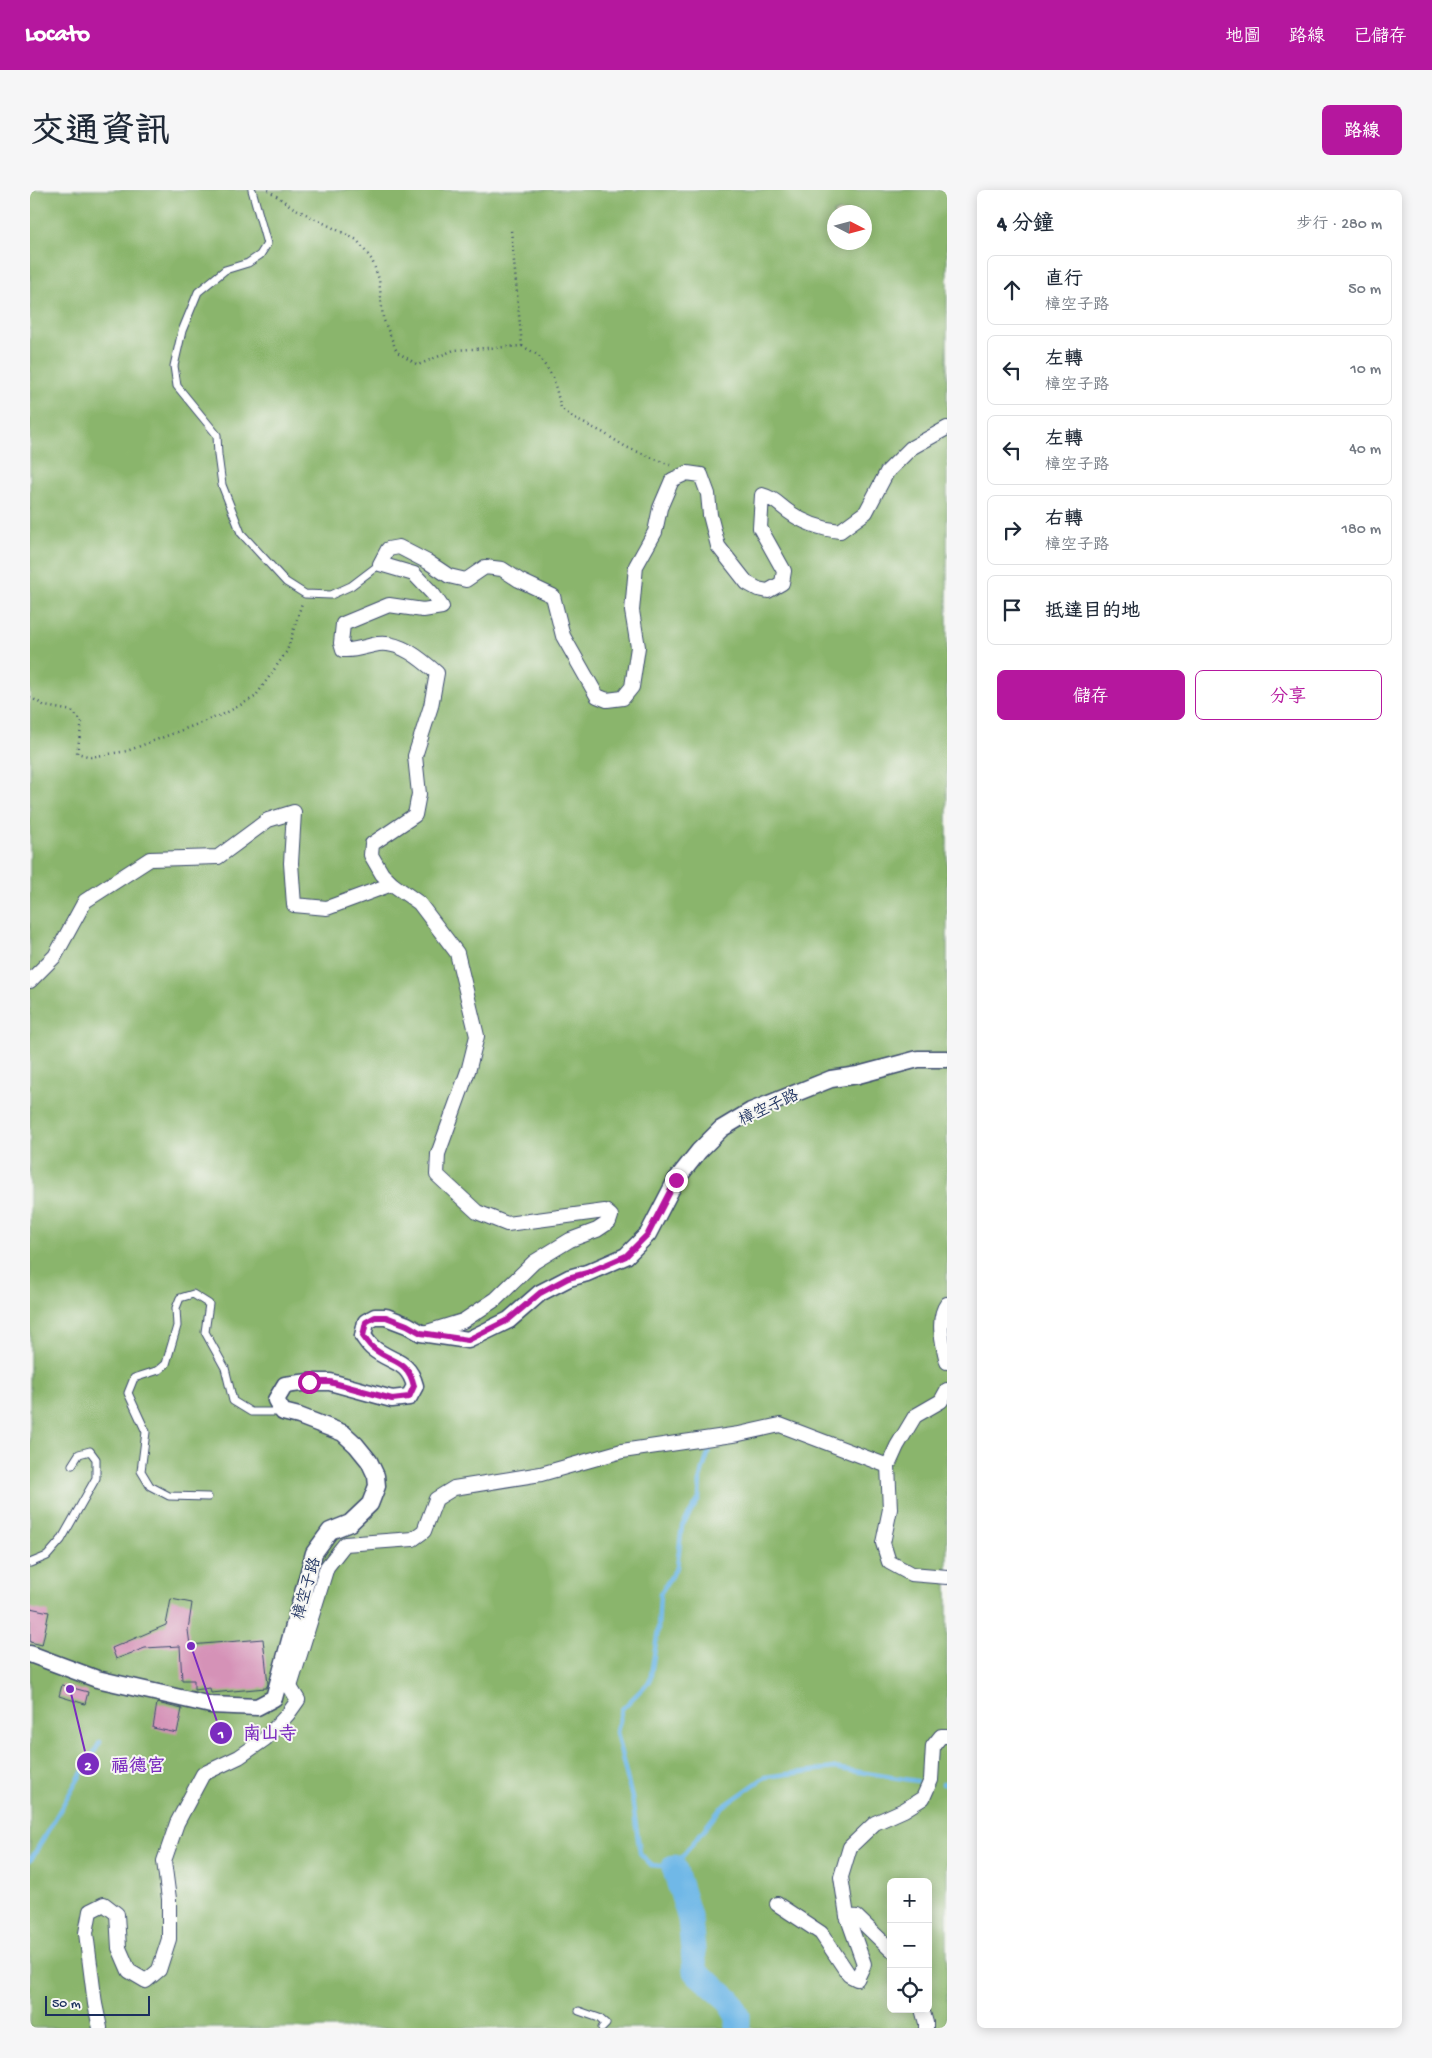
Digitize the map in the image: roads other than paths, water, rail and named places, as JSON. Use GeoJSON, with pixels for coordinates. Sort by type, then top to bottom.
{"type":"FeatureCollection","features":[{"type":"Feature","properties":{"kind":"street"},"geometry":{"type":"LineString","coordinates":[[421,1333],[463,1321],[496,1299],[534,1262],[570,1240],[597,1230],[609,1222],[611,1216],[605,1211],[507,1224],[476,1212],[437,1175],[438,1154],[469,1068],[478,1036],[457,953],[419,903],[392,884],[382,874],[371,855],[372,844],[414,815],[419,794],[415,756],[431,706],[436,672],[420,658],[396,645],[379,644],[353,650],[343,650],[341,643],[343,624],[390,605],[423,610],[442,607],[433,594],[414,574],[380,564],[388,549],[399,547],[428,562],[449,576],[466,580],[484,567],[502,569],[519,580],[553,596],[563,636],[597,696],[607,700],[622,698],[632,687],[638,648],[632,611],[636,566],[655,532],[660,508],[672,480],[687,473],[701,475],[708,494],[710,515],[718,546],[747,583],[758,589],[768,591],[782,583],[784,571],[760,528],[762,495],[771,497],[790,513],[821,528],[840,531],[866,512],[887,472],[911,448],[947,428]]}},
{"type":"Feature","properties":{"kind":"street"},"geometry":{"type":"LineString","coordinates":[[30,982],[56,956],[85,901],[150,859],[218,857],[268,820],[294,812],[291,863],[294,905],[327,908],[392,884]]}},
{"type":"Feature","properties":{"kind":"street","name":"樟空子路"},"geometry":{"type":"LineString","coordinates":[[30,1654],[97,1678],[211,1705],[257,1707],[274,1698],[285,1685],[314,1553],[330,1531],[350,1523],[370,1504],[376,1486],[376,1476],[369,1461],[343,1433],[299,1416],[283,1412],[276,1400],[285,1385],[330,1382],[392,1399],[409,1397],[414,1386],[412,1373],[372,1348],[363,1336],[366,1322],[375,1317],[392,1319],[421,1333],[468,1340],[508,1320],[540,1293],[568,1278],[587,1273],[626,1256],[648,1234],[676,1180],[699,1151],[721,1129],[751,1111],[831,1079],[858,1075],[918,1059],[947,1060]]}},
{"type":"Feature","properties":{"kind":"street"},"geometry":{"type":"LineString","coordinates":[[947,1304],[943,1310],[942,1341],[947,1362]]}},
{"type":"Feature","properties":{"kind":"street"},"geometry":{"type":"LineString","coordinates":[[947,1390],[941,1401],[915,1416],[897,1446],[888,1466],[890,1510],[883,1543],[889,1562],[911,1574],[947,1577]]}},
{"type":"Feature","properties":{"kind":"street"},"geometry":{"type":"LineString","coordinates":[[100,2028],[86,1933],[90,1911],[104,1904],[117,1914],[119,1948],[129,1971],[146,1980],[159,1970],[169,1939],[169,1899],[164,1861],[178,1822],[203,1774],[239,1758],[265,1739],[298,1700],[285,1685],[327,1567],[345,1544],[413,1539],[424,1530],[436,1499],[454,1488],[541,1474],[622,1451],[739,1434],[780,1425],[888,1466]]}},
{"type":"Feature","properties":{"kind":"street"},"geometry":{"type":"LineString","coordinates":[[777,1904],[821,1933],[849,1976],[857,1979],[864,1964],[847,1916],[841,1877],[850,1847],[875,1824],[904,1810],[923,1798],[931,1780],[933,1746],[941,1736],[947,1736]]}},
{"type":"Feature","properties":{"kind":"street"},"geometry":{"type":"LineString","coordinates":[[847,1916],[857,1917],[887,1946]]}},
{"type":"Feature","properties":{"kind":"street"},"geometry":{"type":"LineString","coordinates":[[923,2013],[926,2028]]}},
{"type":"Feature","properties":{"kind":"lane"},"geometry":{"type":"LineString","coordinates":[[252,190],[267,244],[260,255],[248,263],[225,270],[198,292],[182,331],[174,366],[177,386],[217,435],[222,485],[241,533],[286,582],[305,594],[330,595],[351,586],[380,564]]}},
{"type":"Feature","properties":{"kind":"lane"},"geometry":{"type":"LineString","coordinates":[[208,1497],[169,1496],[150,1486],[141,1471],[146,1432],[128,1393],[134,1378],[159,1370],[166,1364],[177,1326],[176,1308],[180,1298],[193,1294],[209,1304],[205,1332],[225,1368],[233,1401],[251,1412],[283,1412]]}},
{"type":"Feature","properties":{"kind":"lane"},"geometry":{"type":"LineString","coordinates":[[30,1563],[47,1556],[61,1540],[96,1478],[96,1459],[90,1451],[79,1454],[72,1465]]}},
{"type":"Feature","properties":{"kind":"lane"},"geometry":{"type":"LineString","coordinates":[[579,2011],[600,2018],[606,2024],[602,2028]]}},
{"type":"Feature","properties":{"kind":"waterway"},"geometry":{"type":"LineString","coordinates":[[711,1445],[700,1478],[699,1499],[682,1526],[677,1567],[660,1594],[658,1630],[650,1681],[622,1709],[616,1732],[632,1798],[640,1853],[651,1865],[674,1867],[721,1808],[765,1777],[834,1768],[917,1781]]}},
{"type":"Feature","properties":{"kind":"waterway"},"geometry":{"type":"LineString","coordinates":[[30,1861],[100,1742]]}},
{"type":"Feature","properties":{"kind":"waterway"},"geometry":{"type":"LineString","coordinates":[[943,1784],[947,1785]]}},
{"type":"Feature","properties":{"kind":"waterway"},"geometry":{"type":"LineString","coordinates":[[674,1867],[690,1919],[695,1971],[729,2000],[738,2016],[738,2028]]}},
{"type":"Feature","properties":{"kind":"place","name":"南山寺"},"geometry":{"type":"Point","coordinates":[191,1646]}},
{"type":"Feature","properties":{"kind":"place","name":"福德宮"},"geometry":{"type":"Point","coordinates":[70,1689]}}]}
